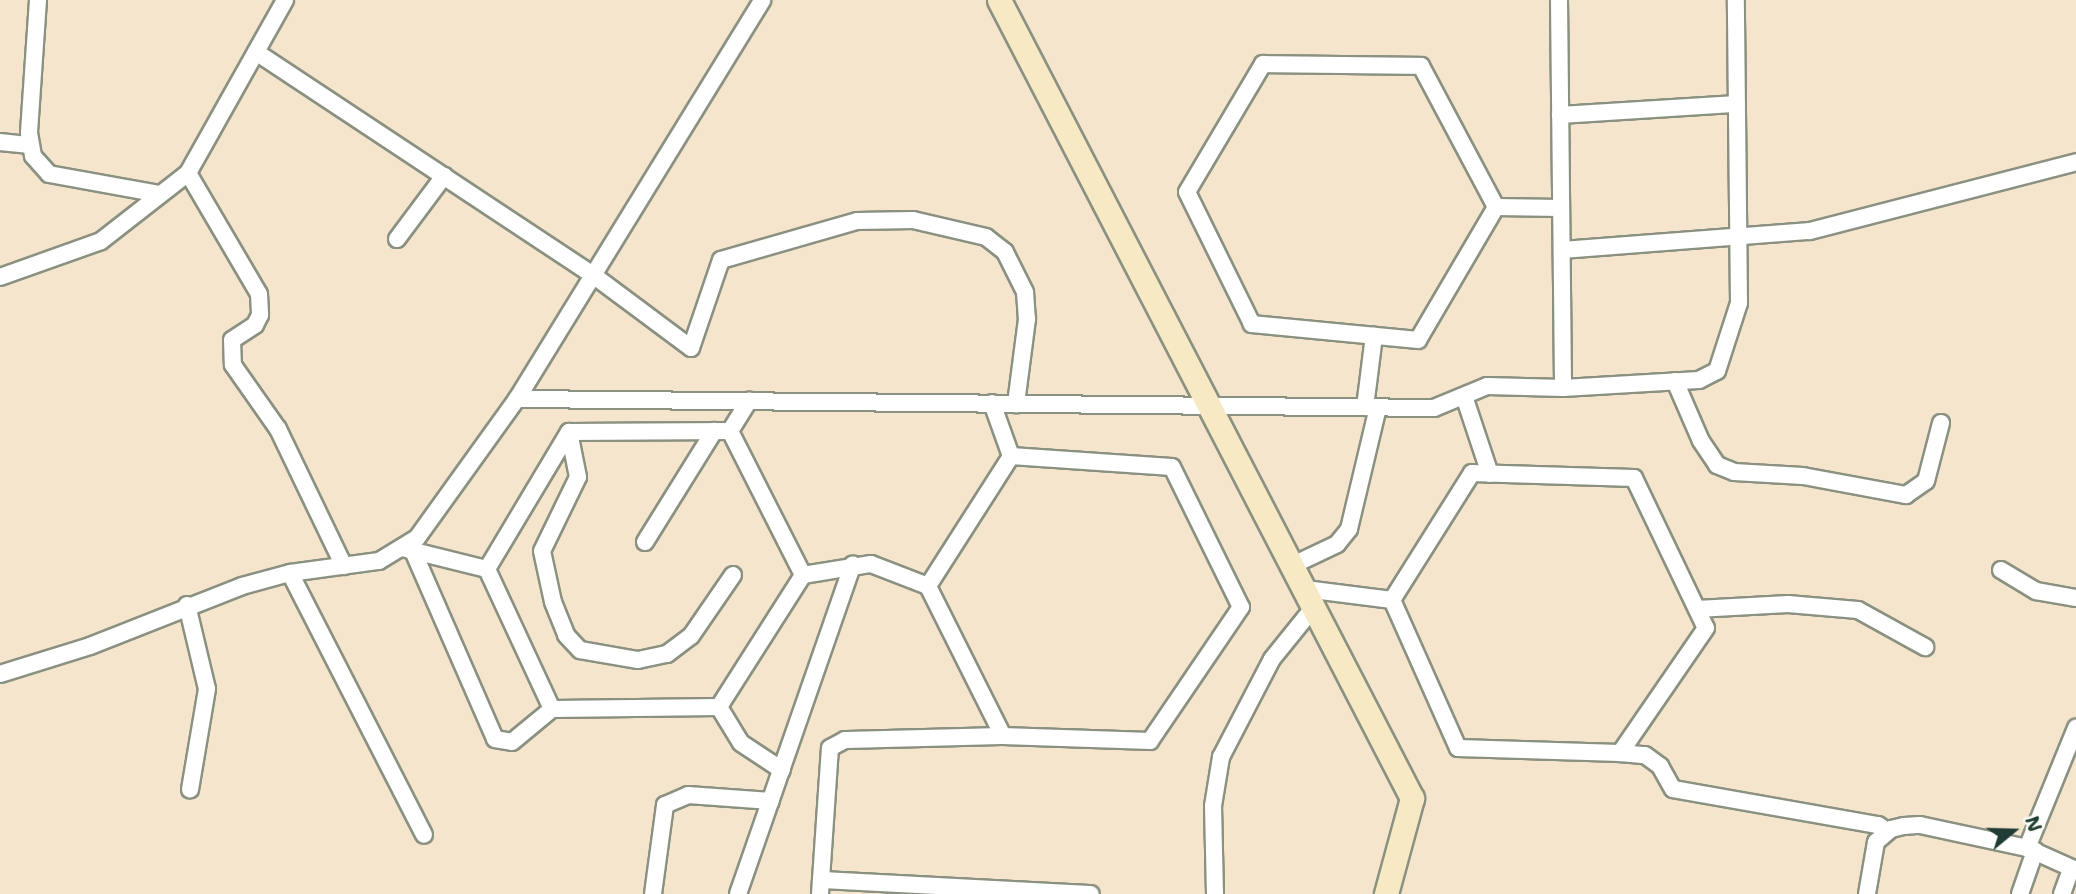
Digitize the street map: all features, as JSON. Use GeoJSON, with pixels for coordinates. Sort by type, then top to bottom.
{"type":"FeatureCollection","features":[{"type":"Feature","properties":{"kind":"street"},"geometry":{"type":"LineString","coordinates":[[38,0],[30,145],[33,156],[49,174],[160,194]]}},
{"type":"Feature","properties":{"kind":"street"},"geometry":{"type":"LineString","coordinates":[[0,277],[101,241],[188,173],[285,0]]}},
{"type":"Feature","properties":{"kind":"street"},"geometry":{"type":"LineString","coordinates":[[0,674],[90,646],[187,605],[290,573],[379,561],[408,549],[517,399],[762,0]]}},
{"type":"Feature","properties":{"kind":"street"},"geometry":{"type":"LineString","coordinates":[[999,0],[1412,797],[1385,894]]}},
{"type":"Feature","properties":{"kind":"street"},"geometry":{"type":"LineString","coordinates":[[1559,0],[1563,388]]}},
{"type":"Feature","properties":{"kind":"street"},"geometry":{"type":"LineString","coordinates":[[517,399],[1434,408],[1487,386],[1563,388],[1699,380],[1717,371],[1739,303],[1736,0]]}},
{"type":"Feature","properties":{"kind":"street"},"geometry":{"type":"LineString","coordinates":[[256,52],[593,275],[691,348],[721,260],[857,220],[913,220],[986,237],[1005,252],[1025,292],[1027,320],[1016,404]]}},
{"type":"Feature","properties":{"kind":"street"},"geometry":{"type":"LineString","coordinates":[[1263,64],[1421,66],[1496,208],[1419,340],[1252,324],[1188,192],[1263,64]]}},
{"type":"Feature","properties":{"kind":"street"},"geometry":{"type":"LineString","coordinates":[[1560,115],[1737,104]]}},
{"type":"Feature","properties":{"kind":"street"},"geometry":{"type":"LineString","coordinates":[[0,142],[30,145]]}},
{"type":"Feature","properties":{"kind":"street"},"geometry":{"type":"LineString","coordinates":[[1562,250],[1738,238],[1844,224],[2076,162]]}},
{"type":"Feature","properties":{"kind":"street"},"geometry":{"type":"LineString","coordinates":[[188,173],[259,295],[260,316],[232,340],[233,365],[278,429],[344,566]]}},
{"type":"Feature","properties":{"kind":"street"},"geometry":{"type":"LineString","coordinates":[[397,239],[444,176]]}},
{"type":"Feature","properties":{"kind":"street"},"geometry":{"type":"LineString","coordinates":[[1496,208],[1561,208]]}},
{"type":"Feature","properties":{"kind":"street"},"geometry":{"type":"LineString","coordinates":[[1293,565],[1337,544],[1349,529],[1371,407],[1374,336]]}},
{"type":"Feature","properties":{"kind":"street"},"geometry":{"type":"LineString","coordinates":[[1675,381],[1701,441],[1717,465],[1734,472],[1803,477],[1906,495],[1926,481],[1941,423]]}},
{"type":"Feature","properties":{"kind":"street"},"geometry":{"type":"LineString","coordinates":[[1464,396],[1490,474]]}},
{"type":"Feature","properties":{"kind":"street"},"geometry":{"type":"LineString","coordinates":[[645,542],[722,431],[749,401]]}},
{"type":"Feature","properties":{"kind":"street"},"geometry":{"type":"LineString","coordinates":[[992,403],[1011,456]]}},
{"type":"Feature","properties":{"kind":"street"},"geometry":{"type":"LineString","coordinates":[[569,432],[722,431]]}},
{"type":"Feature","properties":{"kind":"street"},"geometry":{"type":"LineString","coordinates":[[722,431],[803,575]]}},
{"type":"Feature","properties":{"kind":"street"},"geometry":{"type":"LineString","coordinates":[[487,569],[569,432]]}},
{"type":"Feature","properties":{"kind":"street"},"geometry":{"type":"LineString","coordinates":[[569,432],[578,477],[542,551],[554,602],[566,635],[580,650],[638,660],[667,654],[691,636],[733,575]]}},
{"type":"Feature","properties":{"kind":"street"},"geometry":{"type":"LineString","coordinates":[[928,586],[1011,456]]}},
{"type":"Feature","properties":{"kind":"street"},"geometry":{"type":"LineString","coordinates":[[1011,456],[1172,467],[1241,607],[1150,741],[1003,736],[837,742],[828,755],[820,887],[1091,894]]}},
{"type":"Feature","properties":{"kind":"street"},"geometry":{"type":"LineString","coordinates":[[1392,600],[1472,473],[1634,478],[1706,628],[1620,753]]}},
{"type":"Feature","properties":{"kind":"street"},"geometry":{"type":"LineString","coordinates":[[408,549],[487,569]]}},
{"type":"Feature","properties":{"kind":"street"},"geometry":{"type":"LineString","coordinates":[[408,549],[495,739],[512,741],[552,709],[719,707]]}},
{"type":"Feature","properties":{"kind":"street"},"geometry":{"type":"LineString","coordinates":[[719,707],[803,575],[853,564],[871,564],[928,586],[1003,736]]}},
{"type":"Feature","properties":{"kind":"street"},"geometry":{"type":"LineString","coordinates":[[738,894],[853,564]]}},
{"type":"Feature","properties":{"kind":"street"},"geometry":{"type":"LineString","coordinates":[[487,569],[552,709]]}},
{"type":"Feature","properties":{"kind":"street"},"geometry":{"type":"LineString","coordinates":[[2001,570],[2036,591],[2076,598]]}},
{"type":"Feature","properties":{"kind":"street"},"geometry":{"type":"LineString","coordinates":[[290,573],[424,835]]}},
{"type":"Feature","properties":{"kind":"street"},"geometry":{"type":"LineString","coordinates":[[1310,598],[1392,600]]}},
{"type":"Feature","properties":{"kind":"street"},"geometry":{"type":"LineString","coordinates":[[1215,894],[1213,806],[1221,757],[1272,659],[1310,598]]}},
{"type":"Feature","properties":{"kind":"street"},"geometry":{"type":"LineString","coordinates":[[1392,600],[1458,748],[1645,755],[1660,766],[1673,789],[1878,825],[1887,831]]}},
{"type":"Feature","properties":{"kind":"street"},"geometry":{"type":"LineString","coordinates":[[1697,609],[1788,604],[1858,610],[1925,647]]}},
{"type":"Feature","properties":{"kind":"street"},"geometry":{"type":"LineString","coordinates":[[187,605],[207,689],[190,790]]}},
{"type":"Feature","properties":{"kind":"street"},"geometry":{"type":"LineString","coordinates":[[719,707],[741,743],[782,770]]}},
{"type":"Feature","properties":{"kind":"street"},"geometry":{"type":"LineString","coordinates":[[2020,894],[2031,850],[2076,728]]}},
{"type":"Feature","properties":{"kind":"street"},"geometry":{"type":"LineString","coordinates":[[653,894],[665,805],[688,795],[771,801]]}},
{"type":"Feature","properties":{"kind":"street"},"geometry":{"type":"LineString","coordinates":[[1867,894],[1876,842],[1887,831],[1920,825],[2031,850],[2074,869],[2062,894]]}}]}
